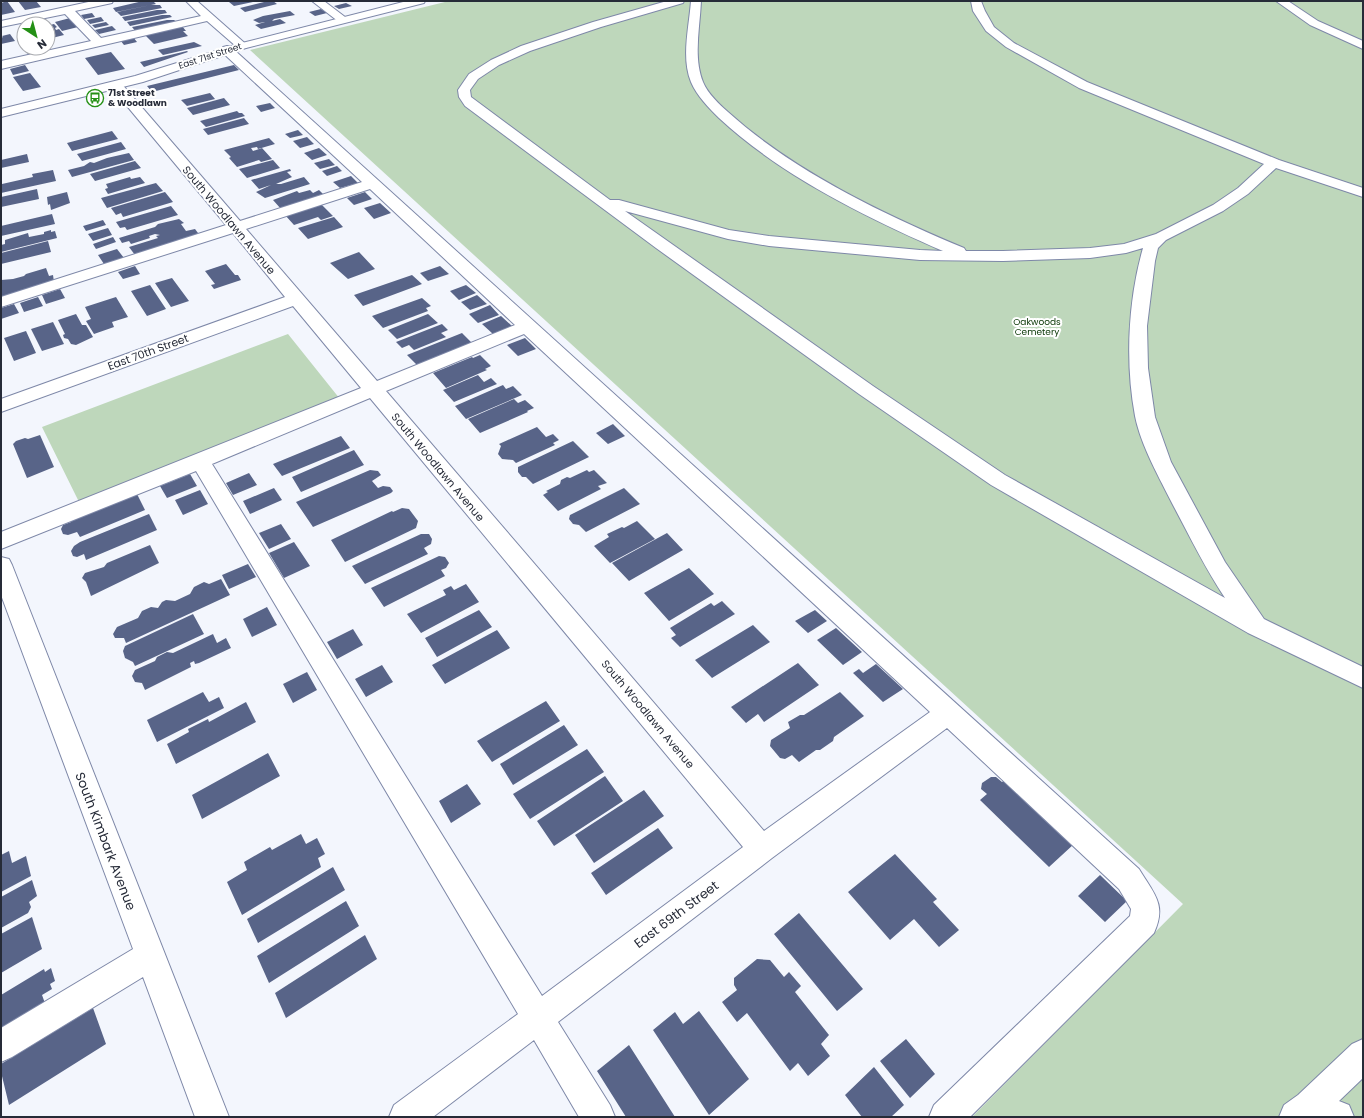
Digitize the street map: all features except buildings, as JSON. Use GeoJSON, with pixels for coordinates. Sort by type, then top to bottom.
{"type":"FeatureCollection","features":[{"type":"Feature","properties":{"kind":"street"},"geometry":{"type":"LineString","coordinates":[[1,24],[108,1]]}},
{"type":"Feature","properties":{"kind":"street"},"geometry":{"type":"LineString","coordinates":[[191,1],[209,17],[234,48],[372,184],[1129,878],[1146,907],[1144,924],[946,1117]]}},
{"type":"Feature","properties":{"kind":"street"},"geometry":{"type":"LineString","coordinates":[[317,1],[343,20]]}},
{"type":"Feature","properties":{"kind":"street","name":"East 71st Street"},"geometry":{"type":"LineString","coordinates":[[1,113],[116,85],[234,48],[420,1]]}},
{"type":"Feature","properties":{"kind":"street"},"geometry":{"type":"LineString","coordinates":[[679,1],[539,43],[510,54],[490,64],[475,75],[467,83],[464,90],[465,97],[470,103],[662,245],[866,390],[998,480],[1256,626],[1363,678]]}},
{"type":"Feature","properties":{"kind":"street"},"geometry":{"type":"LineString","coordinates":[[696,1],[693,56],[698,82],[704,94],[735,126],[797,169],[854,203],[916,234],[970,256]]}},
{"type":"Feature","properties":{"kind":"street"},"geometry":{"type":"LineString","coordinates":[[976,1],[979,11],[990,29],[1010,45],[1041,63],[1098,91],[1274,163],[1363,193]]}},
{"type":"Feature","properties":{"kind":"street"},"geometry":{"type":"LineString","coordinates":[[1281,1],[1314,23],[1363,45]]}},
{"type":"Feature","properties":{"kind":"street"},"geometry":{"type":"LineString","coordinates":[[68,10],[99,43]]}},
{"type":"Feature","properties":{"kind":"street"},"geometry":{"type":"LineString","coordinates":[[1,65],[209,17]]}},
{"type":"Feature","properties":{"kind":"street","name":"South Woodlawn Avenue"},"geometry":{"type":"LineString","coordinates":[[116,85],[295,299],[762,849]]}},
{"type":"Feature","properties":{"kind":"street"},"geometry":{"type":"LineString","coordinates":[[599,198],[643,212],[728,234],[769,241],[862,251],[920,255],[970,256],[1090,252],[1126,248],[1161,237],[1218,208],[1243,191],[1274,163]]}},
{"type":"Feature","properties":{"kind":"street"},"geometry":{"type":"LineString","coordinates":[[1,302],[372,184]]}},
{"type":"Feature","properties":{"kind":"street"},"geometry":{"type":"LineString","coordinates":[[1161,237],[1151,247],[1147,261],[1138,326],[1139,368],[1145,417],[1161,462],[1190,518],[1217,568],[1256,626]]}},
{"type":"Feature","properties":{"kind":"street","name":"East 70th Street"},"geometry":{"type":"LineString","coordinates":[[1,406],[295,299]]}},
{"type":"Feature","properties":{"kind":"street"},"geometry":{"type":"LineString","coordinates":[[1,541],[200,461],[527,326]]}},
{"type":"Feature","properties":{"kind":"street"},"geometry":{"type":"LineString","coordinates":[[200,461],[598,1117]]}},
{"type":"Feature","properties":{"kind":"street","name":"South Kimbark Avenue"},"geometry":{"type":"LineString","coordinates":[[1,565],[212,1117]]}},
{"type":"Feature","properties":{"kind":"street","name":"East 69th Street"},"geometry":{"type":"LineString","coordinates":[[406,1117],[762,849],[948,712]]}},
{"type":"Feature","properties":{"kind":"street"},"geometry":{"type":"LineString","coordinates":[[1,1046],[150,956]]}},
{"type":"Feature","properties":{"kind":"street"},"geometry":{"type":"LineString","coordinates":[[1315,1114],[1363,1055]]}},
{"type":"Feature","properties":{"kind":"green space","name":"Oakwoods Cemetery"},"geometry":{"type":"Polygon","coordinates":[[[449,1],[1363,1],[1363,1117],[972,1117],[1183,904],[250,50],[449,1]]]}},
{"type":"Feature","properties":{"kind":"green space"},"geometry":{"type":"Polygon","coordinates":[[[288,334],[340,399],[80,504],[42,427],[288,334]]]}},
{"type":"Feature","properties":{"kind":"place","name":"71st Street & Woodlawn"},"geometry":{"type":"Point","coordinates":[95,98]}}]}
